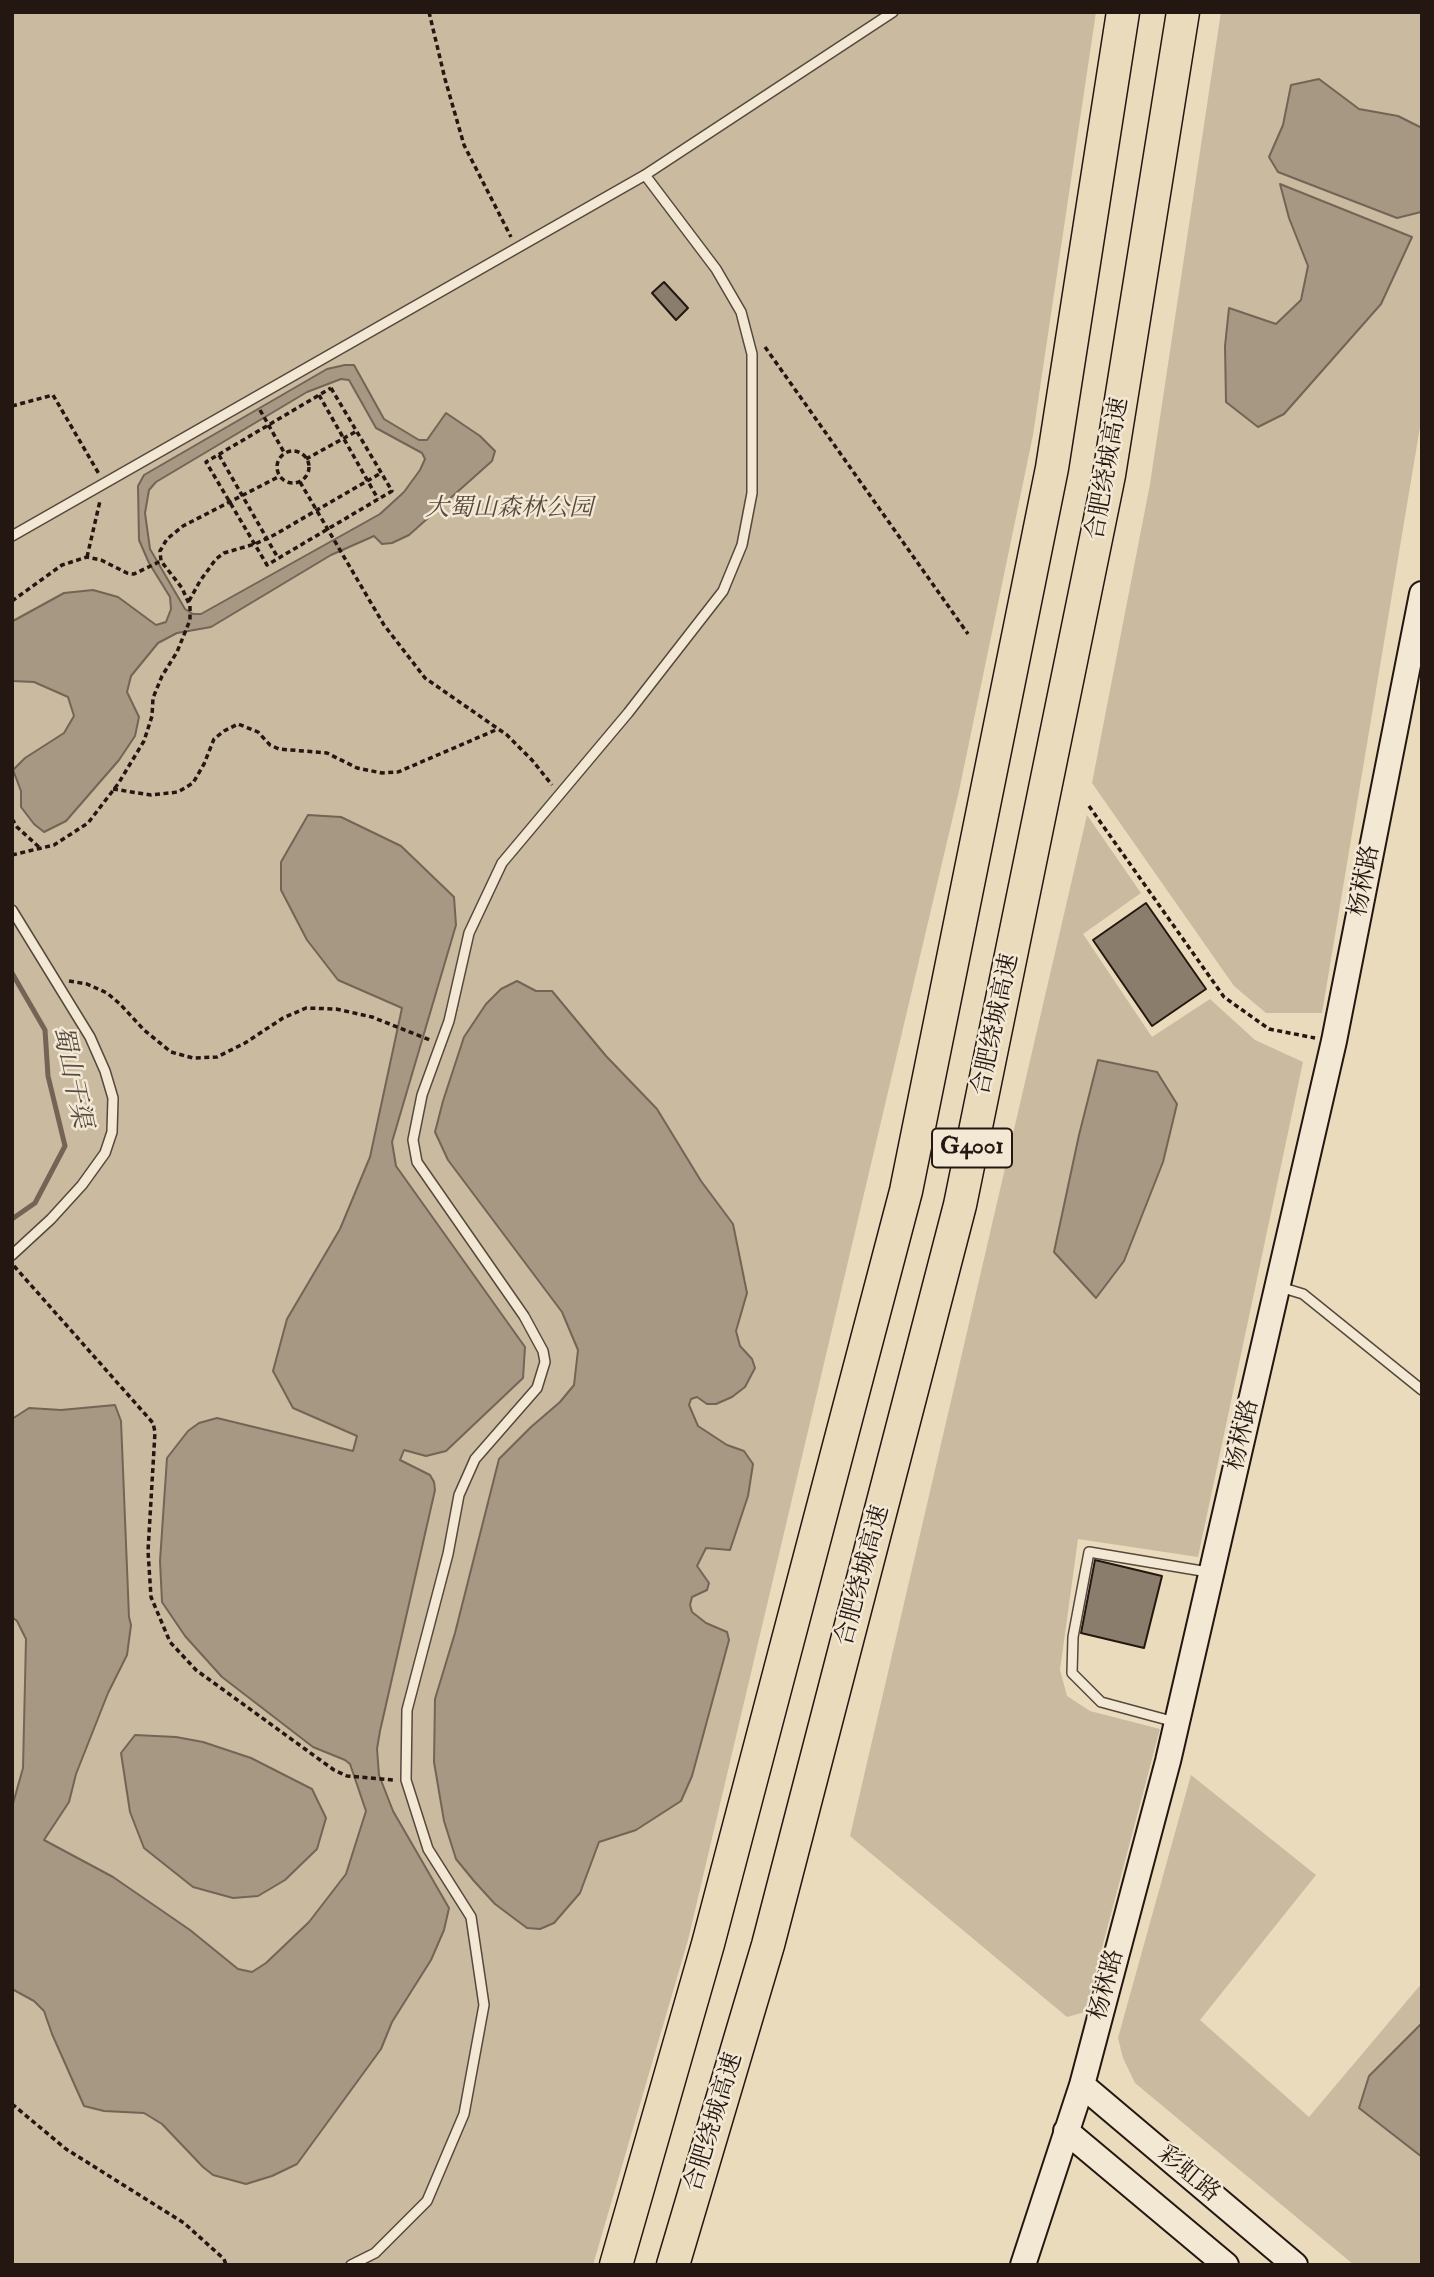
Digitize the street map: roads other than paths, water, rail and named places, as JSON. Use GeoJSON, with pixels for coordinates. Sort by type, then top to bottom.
{"type":"FeatureCollection","features":[{"type":"Feature","properties":{"kind":"highway","name":"G4001"},"geometry":{"type":"LineString","coordinates":[[616,2265],[708,1944],[906,1191],[1052,468],[1123,12]]}},
{"type":"Feature","properties":{"kind":"highway","name":"合肥绕城高速"},"geometry":{"type":"LineString","coordinates":[[673,2265],[768,1945],[960,1205],[1109,475],[1183,12]]}},
{"type":"Feature","properties":{"kind":"street","name":"杨林路"},"geometry":{"type":"LineString","coordinates":[[1023,2265],[1082,2085],[1212,1573],[1334,1041],[1422,594]]}},
{"type":"Feature","properties":{"kind":"street","name":"彩虹路"},"geometry":{"type":"LineString","coordinates":[[1082,2085],[1295,2265]]}},
{"type":"Feature","properties":{"kind":"street","name":"彩虹路"},"geometry":{"type":"LineString","coordinates":[[1066,2131],[1226,2265]]}},
{"type":"Feature","properties":{"kind":"lane"},"geometry":{"type":"LineString","coordinates":[[12,537],[645,175],[893,12]]}},
{"type":"Feature","properties":{"kind":"lane"},"geometry":{"type":"LineString","coordinates":[[351,2265],[374,2253],[427,2201],[464,2114],[484,2005],[471,1917],[428,1849],[406,1780],[407,1710],[448,1554],[459,1495],[475,1459],[537,1388],[545,1362],[543,1352],[524,1315],[417,1162],[414,1132],[422,1095],[449,1021],[469,933],[502,863],[628,713],[723,591],[742,545],[752,493],[752,354],[741,312],[716,269],[645,175]]}},
{"type":"Feature","properties":{"kind":"lane"},"geometry":{"type":"LineString","coordinates":[[12,910],[90,1037],[113,1098],[112,1132],[105,1153],[82,1185],[51,1219],[12,1255]]}},
{"type":"Feature","properties":{"kind":"lane"},"geometry":{"type":"LineString","coordinates":[[1279,1287],[1303,1294],[1422,1390]]}},
{"type":"Feature","properties":{"kind":"lane"},"geometry":{"type":"LineString","coordinates":[[1176,1723],[1101,1702],[1072,1673],[1073,1637],[1089,1552],[1212,1573]]}},
{"type":"Feature","properties":{"kind":"waterway","name":"蜀山干渠"},"geometry":{"type":"LineString","coordinates":[[12,973],[45,1030],[48,1076],[65,1146],[35,1203],[12,1219]]}},
{"type":"Feature","properties":{"kind":"park label","name":"大蜀山森林公园"},"geometry":{"type":"Point","coordinates":[509,510]}}]}
